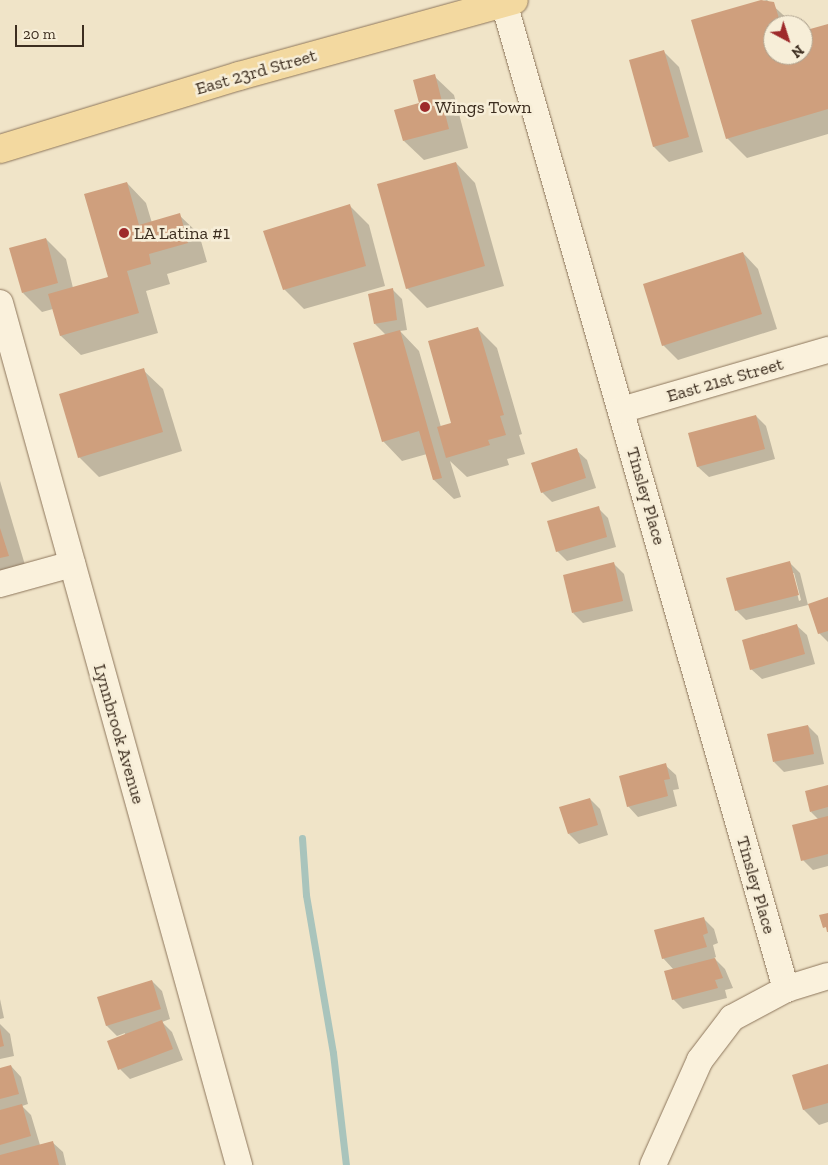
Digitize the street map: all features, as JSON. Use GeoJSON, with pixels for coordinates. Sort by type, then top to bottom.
{"type":"FeatureCollection","features":[{"type":"Feature","properties":{"kind":"main road","name":"East 23rd Street"},"geometry":{"type":"LineString","coordinates":[[0,149],[231,79],[509,2]]}},
{"type":"Feature","properties":{"kind":"street","name":"Tinsley Place"},"geometry":{"type":"LineString","coordinates":[[509,2],[621,410],[786,989]]}},
{"type":"Feature","properties":{"kind":"street","name":"Lynnbrook Avenue"},"geometry":{"type":"LineString","coordinates":[[0,303],[239,1165]]}},
{"type":"Feature","properties":{"kind":"street","name":"East 21st Street"},"geometry":{"type":"LineString","coordinates":[[621,410],[828,350]]}},
{"type":"Feature","properties":{"kind":"street"},"geometry":{"type":"LineString","coordinates":[[0,584],[72,564]]}},
{"type":"Feature","properties":{"kind":"street"},"geometry":{"type":"LineString","coordinates":[[653,1165],[700,1060],[732,1018],[786,989],[828,976]]}},
{"type":"Feature","properties":{"kind":"building"},"geometry":{"type":"Polygon","coordinates":[[[761,0],[774,2],[778,15],[763,15],[763,65],[813,65],[813,28],[828,24],[828,109],[726,139],[691,20],[761,0]]]}},
{"type":"Feature","properties":{"kind":"building"},"geometry":{"type":"Polygon","coordinates":[[[664,50],[689,137],[653,147],[629,60],[664,50]]]}},
{"type":"Feature","properties":{"kind":"building","name":"Wings Town"},"geometry":{"type":"Polygon","coordinates":[[[435,74],[449,129],[403,141],[394,110],[419,103],[413,80],[435,74]]]}},
{"type":"Feature","properties":{"kind":"building"},"geometry":{"type":"Polygon","coordinates":[[[456,162],[485,266],[406,289],[377,184],[456,162]]]}},
{"type":"Feature","properties":{"kind":"building"},"geometry":{"type":"Polygon","coordinates":[[[127,182],[139,225],[180,213],[188,243],[149,254],[151,264],[127,271],[139,313],[60,336],[48,294],[108,277],[84,194],[127,182]]]}},
{"type":"Feature","properties":{"kind":"building"},"geometry":{"type":"Polygon","coordinates":[[[350,204],[366,266],[283,290],[263,231],[350,204]]]}},
{"type":"Feature","properties":{"kind":"building"},"geometry":{"type":"Polygon","coordinates":[[[46,238],[58,283],[22,293],[9,248],[46,238]]]}},
{"type":"Feature","properties":{"kind":"building"},"geometry":{"type":"Polygon","coordinates":[[[743,252],[762,314],[662,346],[643,284],[743,252]]]}},
{"type":"Feature","properties":{"kind":"building"},"geometry":{"type":"Polygon","coordinates":[[[393,288],[397,320],[374,324],[368,294],[393,288]]]}},
{"type":"Feature","properties":{"kind":"building"},"geometry":{"type":"Polygon","coordinates":[[[478,327],[504,415],[500,416],[506,435],[488,440],[490,445],[446,458],[437,427],[451,423],[428,341],[478,327]]]}},
{"type":"Feature","properties":{"kind":"building"},"geometry":{"type":"Polygon","coordinates":[[[400,330],[442,478],[433,480],[419,431],[382,442],[353,343],[400,330]]]}},
{"type":"Feature","properties":{"kind":"building"},"geometry":{"type":"Polygon","coordinates":[[[144,368],[163,432],[78,458],[59,394],[144,368]]]}},
{"type":"Feature","properties":{"kind":"building"},"geometry":{"type":"Polygon","coordinates":[[[756,415],[765,449],[697,467],[688,433],[756,415]]]}},
{"type":"Feature","properties":{"kind":"building"},"geometry":{"type":"Polygon","coordinates":[[[577,448],[586,478],[541,493],[531,463],[577,448]]]}},
{"type":"Feature","properties":{"kind":"building"},"geometry":{"type":"Polygon","coordinates":[[[599,506],[607,537],[556,552],[547,521],[599,506]]]}},
{"type":"Feature","properties":{"kind":"building"},"geometry":{"type":"Polygon","coordinates":[[[0,528],[9,556],[0,558],[0,528]]]}},
{"type":"Feature","properties":{"kind":"building"},"geometry":{"type":"Polygon","coordinates":[[[790,561],[799,595],[735,611],[726,578],[790,561]]]}},
{"type":"Feature","properties":{"kind":"building"},"geometry":{"type":"Polygon","coordinates":[[[614,562],[623,601],[572,613],[563,575],[614,562]]]}},
{"type":"Feature","properties":{"kind":"building"},"geometry":{"type":"Polygon","coordinates":[[[828,597],[828,631],[818,634],[808,604],[828,597]]]}},
{"type":"Feature","properties":{"kind":"building"},"geometry":{"type":"Polygon","coordinates":[[[797,624],[805,654],[750,670],[742,640],[797,624]]]}},
{"type":"Feature","properties":{"kind":"building"},"geometry":{"type":"Polygon","coordinates":[[[808,725],[814,754],[773,762],[767,734],[808,725]]]}},
{"type":"Feature","properties":{"kind":"building"},"geometry":{"type":"Polygon","coordinates":[[[666,763],[670,779],[664,780],[668,796],[627,807],[619,776],[666,763]]]}},
{"type":"Feature","properties":{"kind":"building"},"geometry":{"type":"Polygon","coordinates":[[[828,785],[828,807],[810,812],[805,791],[828,785]]]}},
{"type":"Feature","properties":{"kind":"building"},"geometry":{"type":"Polygon","coordinates":[[[590,798],[598,825],[568,834],[559,807],[590,798]]]}},
{"type":"Feature","properties":{"kind":"building"},"geometry":{"type":"Polygon","coordinates":[[[828,816],[828,854],[801,861],[792,825],[828,816]]]}},
{"type":"Feature","properties":{"kind":"building"},"geometry":{"type":"Polygon","coordinates":[[[828,913],[827,932],[826,927],[823,928],[819,915],[828,913]]]}},
{"type":"Feature","properties":{"kind":"building"},"geometry":{"type":"Polygon","coordinates":[[[704,917],[708,933],[703,935],[707,947],[662,959],[654,930],[704,917]]]}},
{"type":"Feature","properties":{"kind":"building"},"geometry":{"type":"Polygon","coordinates":[[[715,958],[723,978],[715,980],[718,988],[672,1000],[664,971],[715,958]]]}},
{"type":"Feature","properties":{"kind":"building"},"geometry":{"type":"Polygon","coordinates":[[[152,980],[161,1009],[106,1026],[97,997],[152,980]]]}},
{"type":"Feature","properties":{"kind":"building"},"geometry":{"type":"Polygon","coordinates":[[[162,1020],[173,1049],[118,1070],[107,1041],[162,1020]]]}},
{"type":"Feature","properties":{"kind":"building"},"geometry":{"type":"Polygon","coordinates":[[[0,1028],[4,1046],[0,1047],[0,1028]]]}},
{"type":"Feature","properties":{"kind":"building"},"geometry":{"type":"Polygon","coordinates":[[[828,1064],[828,1103],[803,1110],[792,1075],[828,1064]]]}},
{"type":"Feature","properties":{"kind":"building"},"geometry":{"type":"Polygon","coordinates":[[[11,1065],[19,1094],[0,1099],[0,1068],[11,1065]]]}},
{"type":"Feature","properties":{"kind":"building"},"geometry":{"type":"Polygon","coordinates":[[[22,1104],[31,1136],[0,1145],[0,1110],[22,1104]]]}},
{"type":"Feature","properties":{"kind":"building"},"geometry":{"type":"Polygon","coordinates":[[[53,1141],[59,1165],[0,1165],[0,1155],[53,1141]]]}},
{"type":"Feature","properties":{"kind":"waterway"},"geometry":{"type":"LineString","coordinates":[[302,838],[306,895],[333,1053],[346,1165]]}},
{"type":"Feature","properties":{"kind":"place","name":"Wings Town"},"geometry":{"type":"Point","coordinates":[425,107]}},
{"type":"Feature","properties":{"kind":"place","name":"LA Latina #1"},"geometry":{"type":"Point","coordinates":[124,233]}}]}
